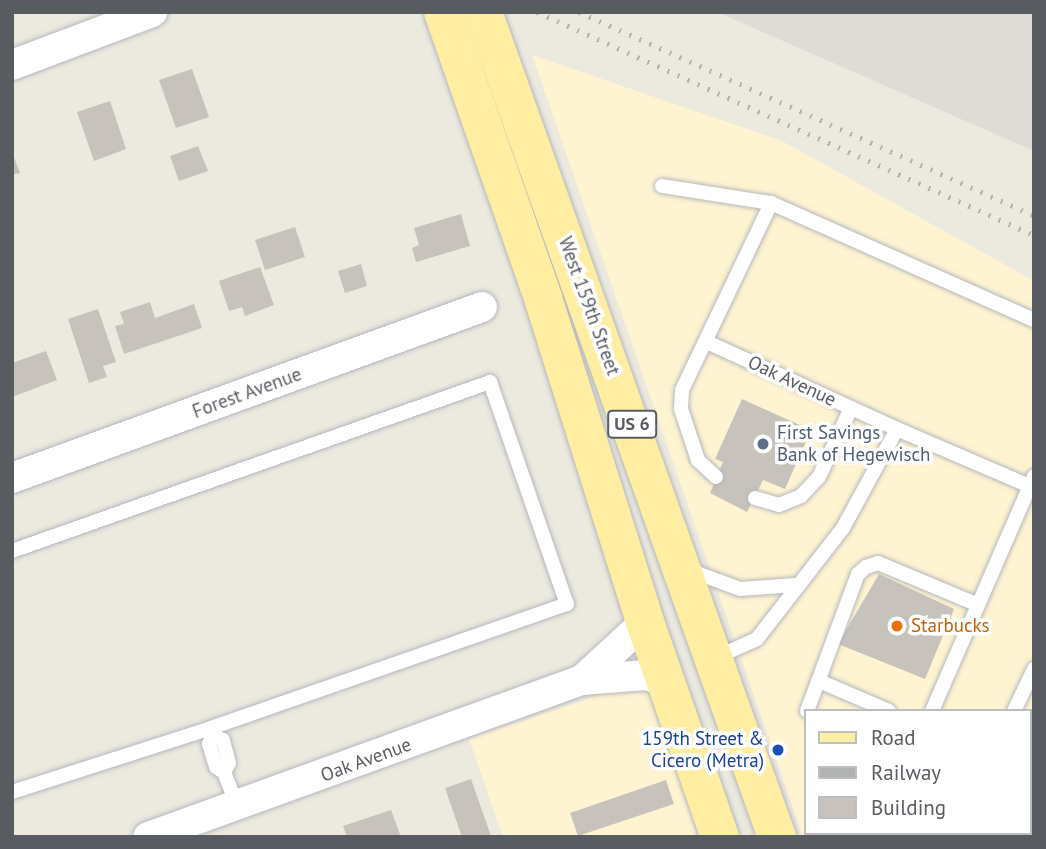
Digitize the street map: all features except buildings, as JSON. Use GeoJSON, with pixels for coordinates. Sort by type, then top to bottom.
{"type":"FeatureCollection","features":[{"type":"Feature","properties":{"kind":"main road","name":"West 159th Street"},"geometry":{"type":"LineString","coordinates":[[443,12],[543,298],[645,622],[720,837]]}},
{"type":"Feature","properties":{"kind":"main road","name":"West 159th Street"},"geometry":{"type":"LineString","coordinates":[[484,12],[778,837]]}},
{"type":"Feature","properties":{"kind":"street"},"geometry":{"type":"LineString","coordinates":[[12,65],[152,12]]}},
{"type":"Feature","properties":{"kind":"street","name":"Forest Avenue"},"geometry":{"type":"LineString","coordinates":[[12,478],[481,307]]}},
{"type":"Feature","properties":{"kind":"street","name":"Oak Avenue"},"geometry":{"type":"LineString","coordinates":[[582,680],[645,622]]}},
{"type":"Feature","properties":{"kind":"street","name":"Oak Avenue"},"geometry":{"type":"LineString","coordinates":[[148,837],[582,680],[646,675],[665,681]]}},
{"type":"Feature","properties":{"kind":"lane"},"geometry":{"type":"LineString","coordinates":[[662,186],[771,203],[1034,320]]}},
{"type":"Feature","properties":{"kind":"lane"},"geometry":{"type":"LineString","coordinates":[[716,477],[698,460],[681,409],[682,390],[771,203]]}},
{"type":"Feature","properties":{"kind":"lane","name":"Oak Avenue"},"geometry":{"type":"LineString","coordinates":[[707,342],[897,429],[1032,483]]}},
{"type":"Feature","properties":{"kind":"lane"},"geometry":{"type":"LineString","coordinates":[[12,551],[490,382],[567,604],[212,732],[12,792]]}},
{"type":"Feature","properties":{"kind":"lane"},"geometry":{"type":"LineString","coordinates":[[755,498],[779,505],[802,496],[818,477],[851,408]]}},
{"type":"Feature","properties":{"kind":"lane"},"geometry":{"type":"LineString","coordinates":[[715,658],[757,639],[843,527],[897,429]]}},
{"type":"Feature","properties":{"kind":"lane"},"geometry":{"type":"LineString","coordinates":[[933,709],[976,604],[1032,483]]}},
{"type":"Feature","properties":{"kind":"lane"},"geometry":{"type":"LineString","coordinates":[[808,709],[858,574],[866,567],[878,563],[976,604]]}},
{"type":"Feature","properties":{"kind":"lane"},"geometry":{"type":"LineString","coordinates":[[683,568],[740,589],[796,585]]}},
{"type":"Feature","properties":{"kind":"lane"},"geometry":{"type":"LineString","coordinates":[[1015,709],[1034,669]]}},
{"type":"Feature","properties":{"kind":"lane"},"geometry":{"type":"LineString","coordinates":[[819,681],[884,709]]}},
{"type":"Feature","properties":{"kind":"lane"},"geometry":{"type":"LineString","coordinates":[[212,732],[223,740],[229,763],[224,772],[237,806]]}},
{"type":"Feature","properties":{"kind":"shaded area"},"geometry":{"type":"Polygon","coordinates":[[[717,12],[1034,12],[1034,151],[717,12]]]}},
{"type":"Feature","properties":{"kind":"shaded area"},"geometry":{"type":"Polygon","coordinates":[[[532,55],[782,141],[1034,281],[1034,837],[803,837],[532,55]]]}},
{"type":"Feature","properties":{"kind":"shaded area"},"geometry":{"type":"Polygon","coordinates":[[[649,678],[692,800],[696,837],[503,837],[469,739],[649,678]]]}},
{"type":"Feature","properties":{"kind":"railway"},"geometry":{"type":"LineString","coordinates":[[537,12],[1034,235]]}},
{"type":"Feature","properties":{"kind":"railway"},"geometry":{"type":"LineString","coordinates":[[579,12],[1034,216]]}},
{"type":"Feature","properties":{"kind":"place","name":"First Savings Bank of Hegewisch"},"geometry":{"type":"Point","coordinates":[763,444]}},
{"type":"Feature","properties":{"kind":"place","name":"Starbucks"},"geometry":{"type":"Point","coordinates":[897,626]}},
{"type":"Feature","properties":{"kind":"place","name":"159th Street & Cicero (Metra)"},"geometry":{"type":"Point","coordinates":[778,750]}}]}
